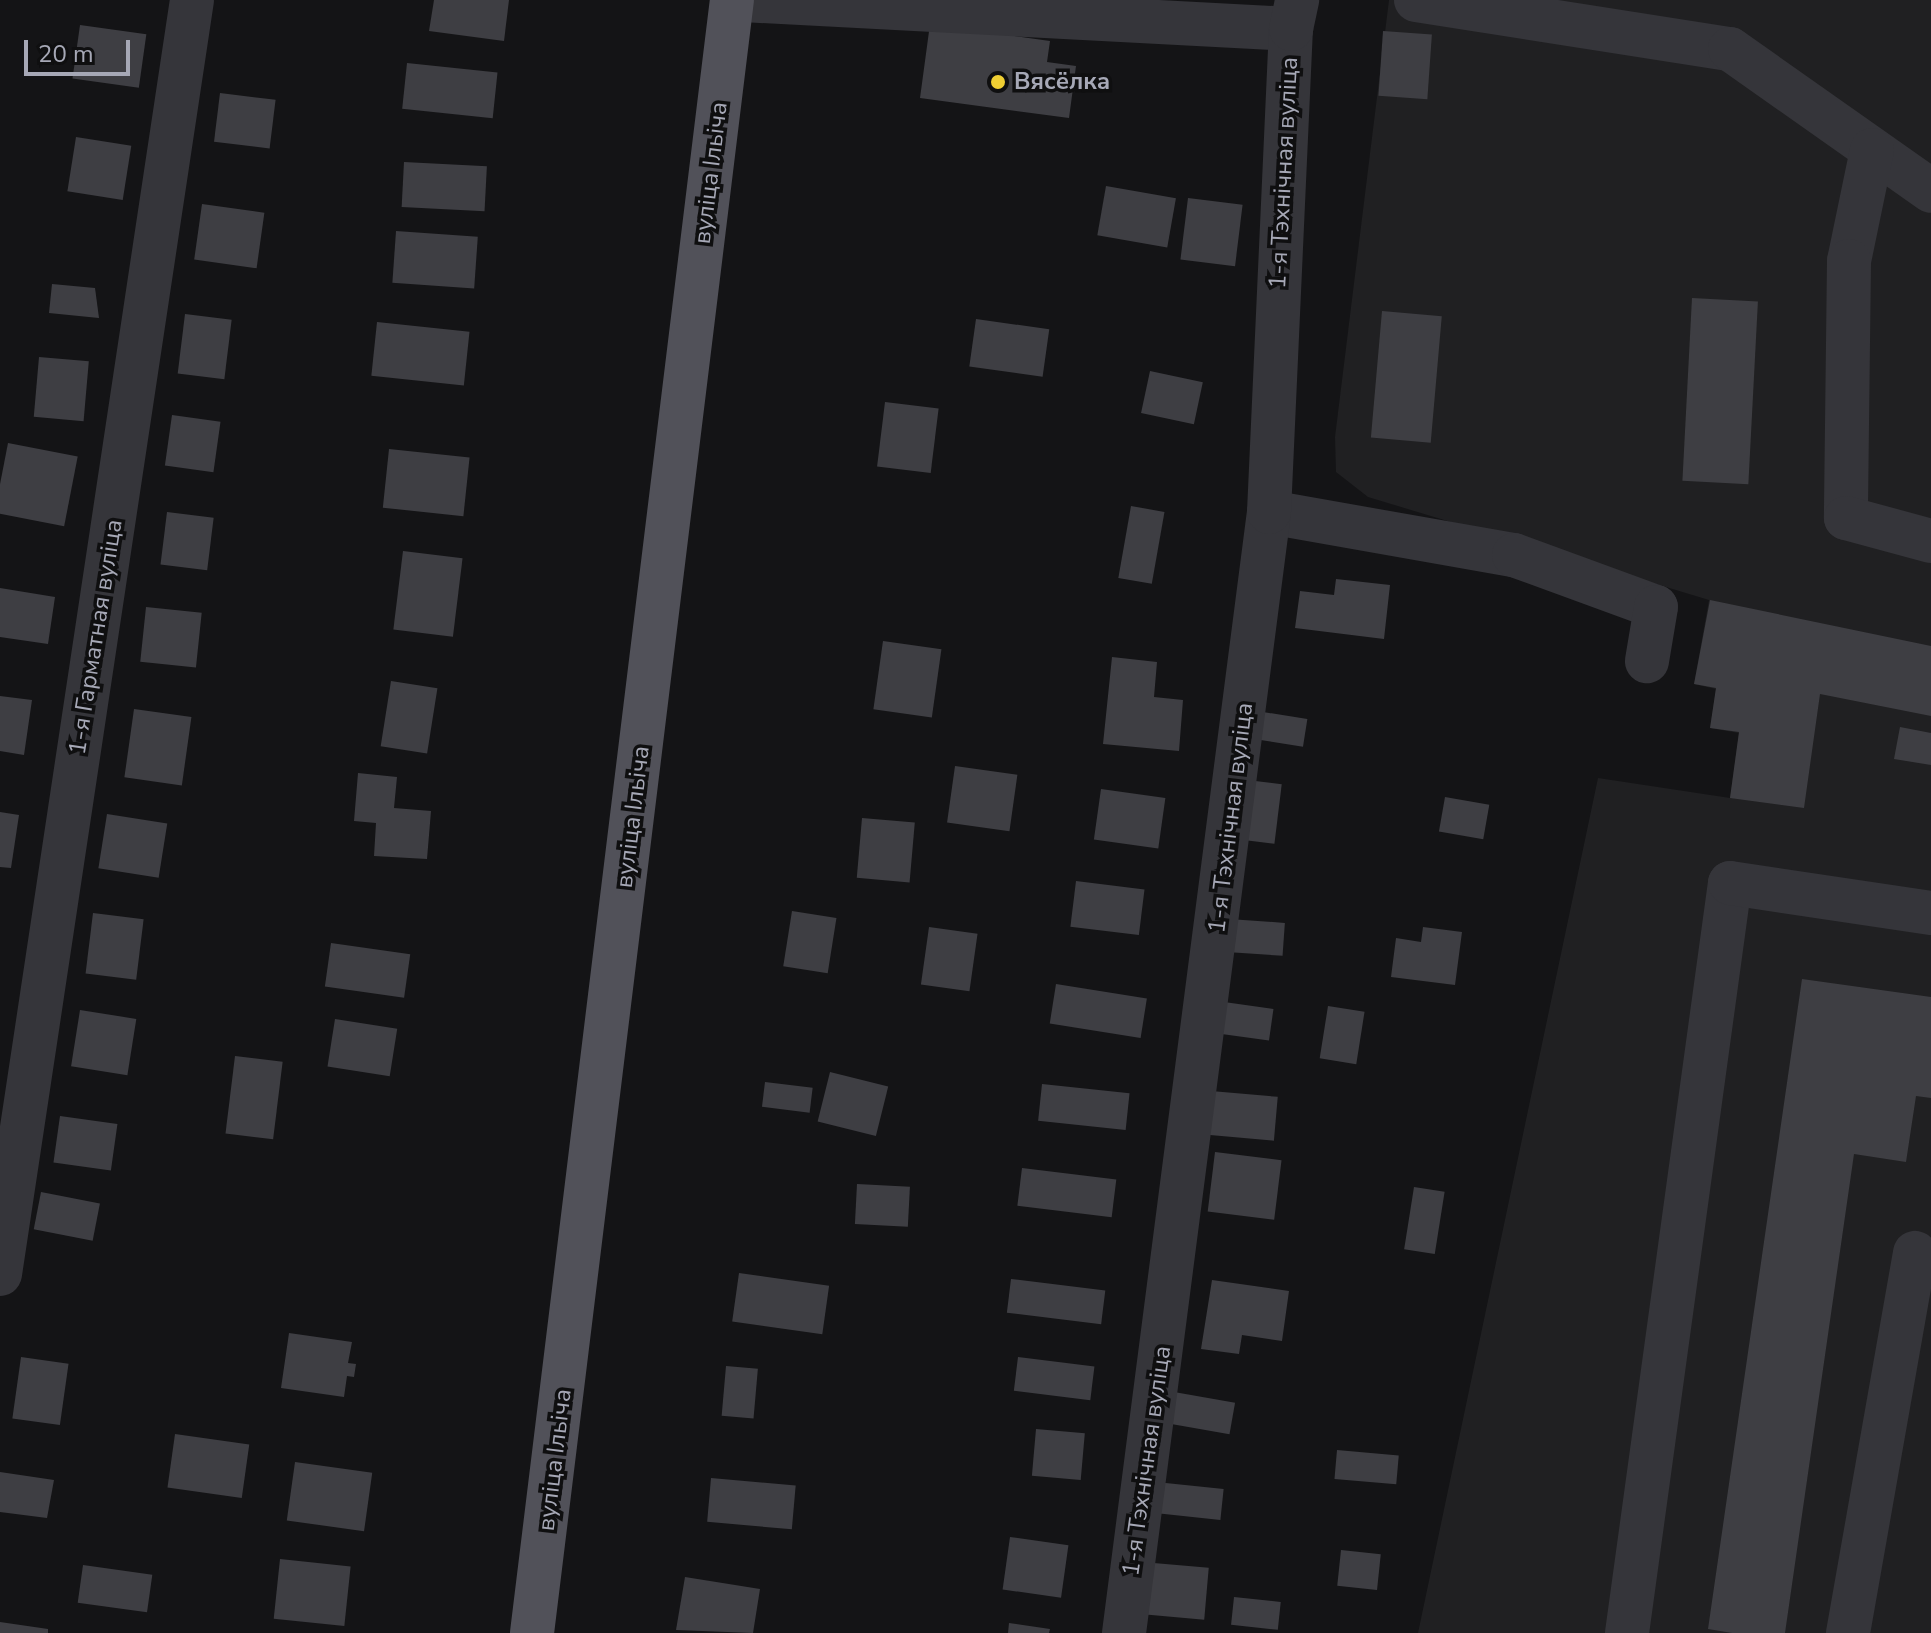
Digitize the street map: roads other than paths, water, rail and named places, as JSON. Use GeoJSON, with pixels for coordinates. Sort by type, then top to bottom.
{"type":"FeatureCollection","features":[{"type":"Feature","properties":{"kind":"main road","name":"вуліца Ільіча"},"geometry":{"type":"LineString","coordinates":[[532,1633],[732,0]]}},
{"type":"Feature","properties":{"kind":"street","name":"1-я Гарматная вуліца"},"geometry":{"type":"LineString","coordinates":[[0,1274],[192,0]]}},
{"type":"Feature","properties":{"kind":"street"},"geometry":{"type":"LineString","coordinates":[[743,0],[1294,14]]}},
{"type":"Feature","properties":{"kind":"street"},"geometry":{"type":"LineString","coordinates":[[1416,0],[1730,49],[1931,191]]}},
{"type":"Feature","properties":{"kind":"street","name":"1-я Тэхнічная вуліца"},"geometry":{"type":"LineString","coordinates":[[1124,1633],[1269,512],[1294,14]]}},
{"type":"Feature","properties":{"kind":"street"},"geometry":{"type":"LineString","coordinates":[[1872,150],[1849,261],[1846,518],[1931,541]]}},
{"type":"Feature","properties":{"kind":"street"},"geometry":{"type":"LineString","coordinates":[[1269,512],[1514,555],[1656,607],[1647,661]]}},
{"type":"Feature","properties":{"kind":"street"},"geometry":{"type":"LineString","coordinates":[[1627,1633],[1730,883],[1931,913]]}},
{"type":"Feature","properties":{"kind":"street"},"geometry":{"type":"LineString","coordinates":[[1848,1633],[1915,1253]]}},
{"type":"Feature","properties":{"kind":"place","name":"Вясёлка"},"geometry":{"type":"Point","coordinates":[998,82]}}]}
